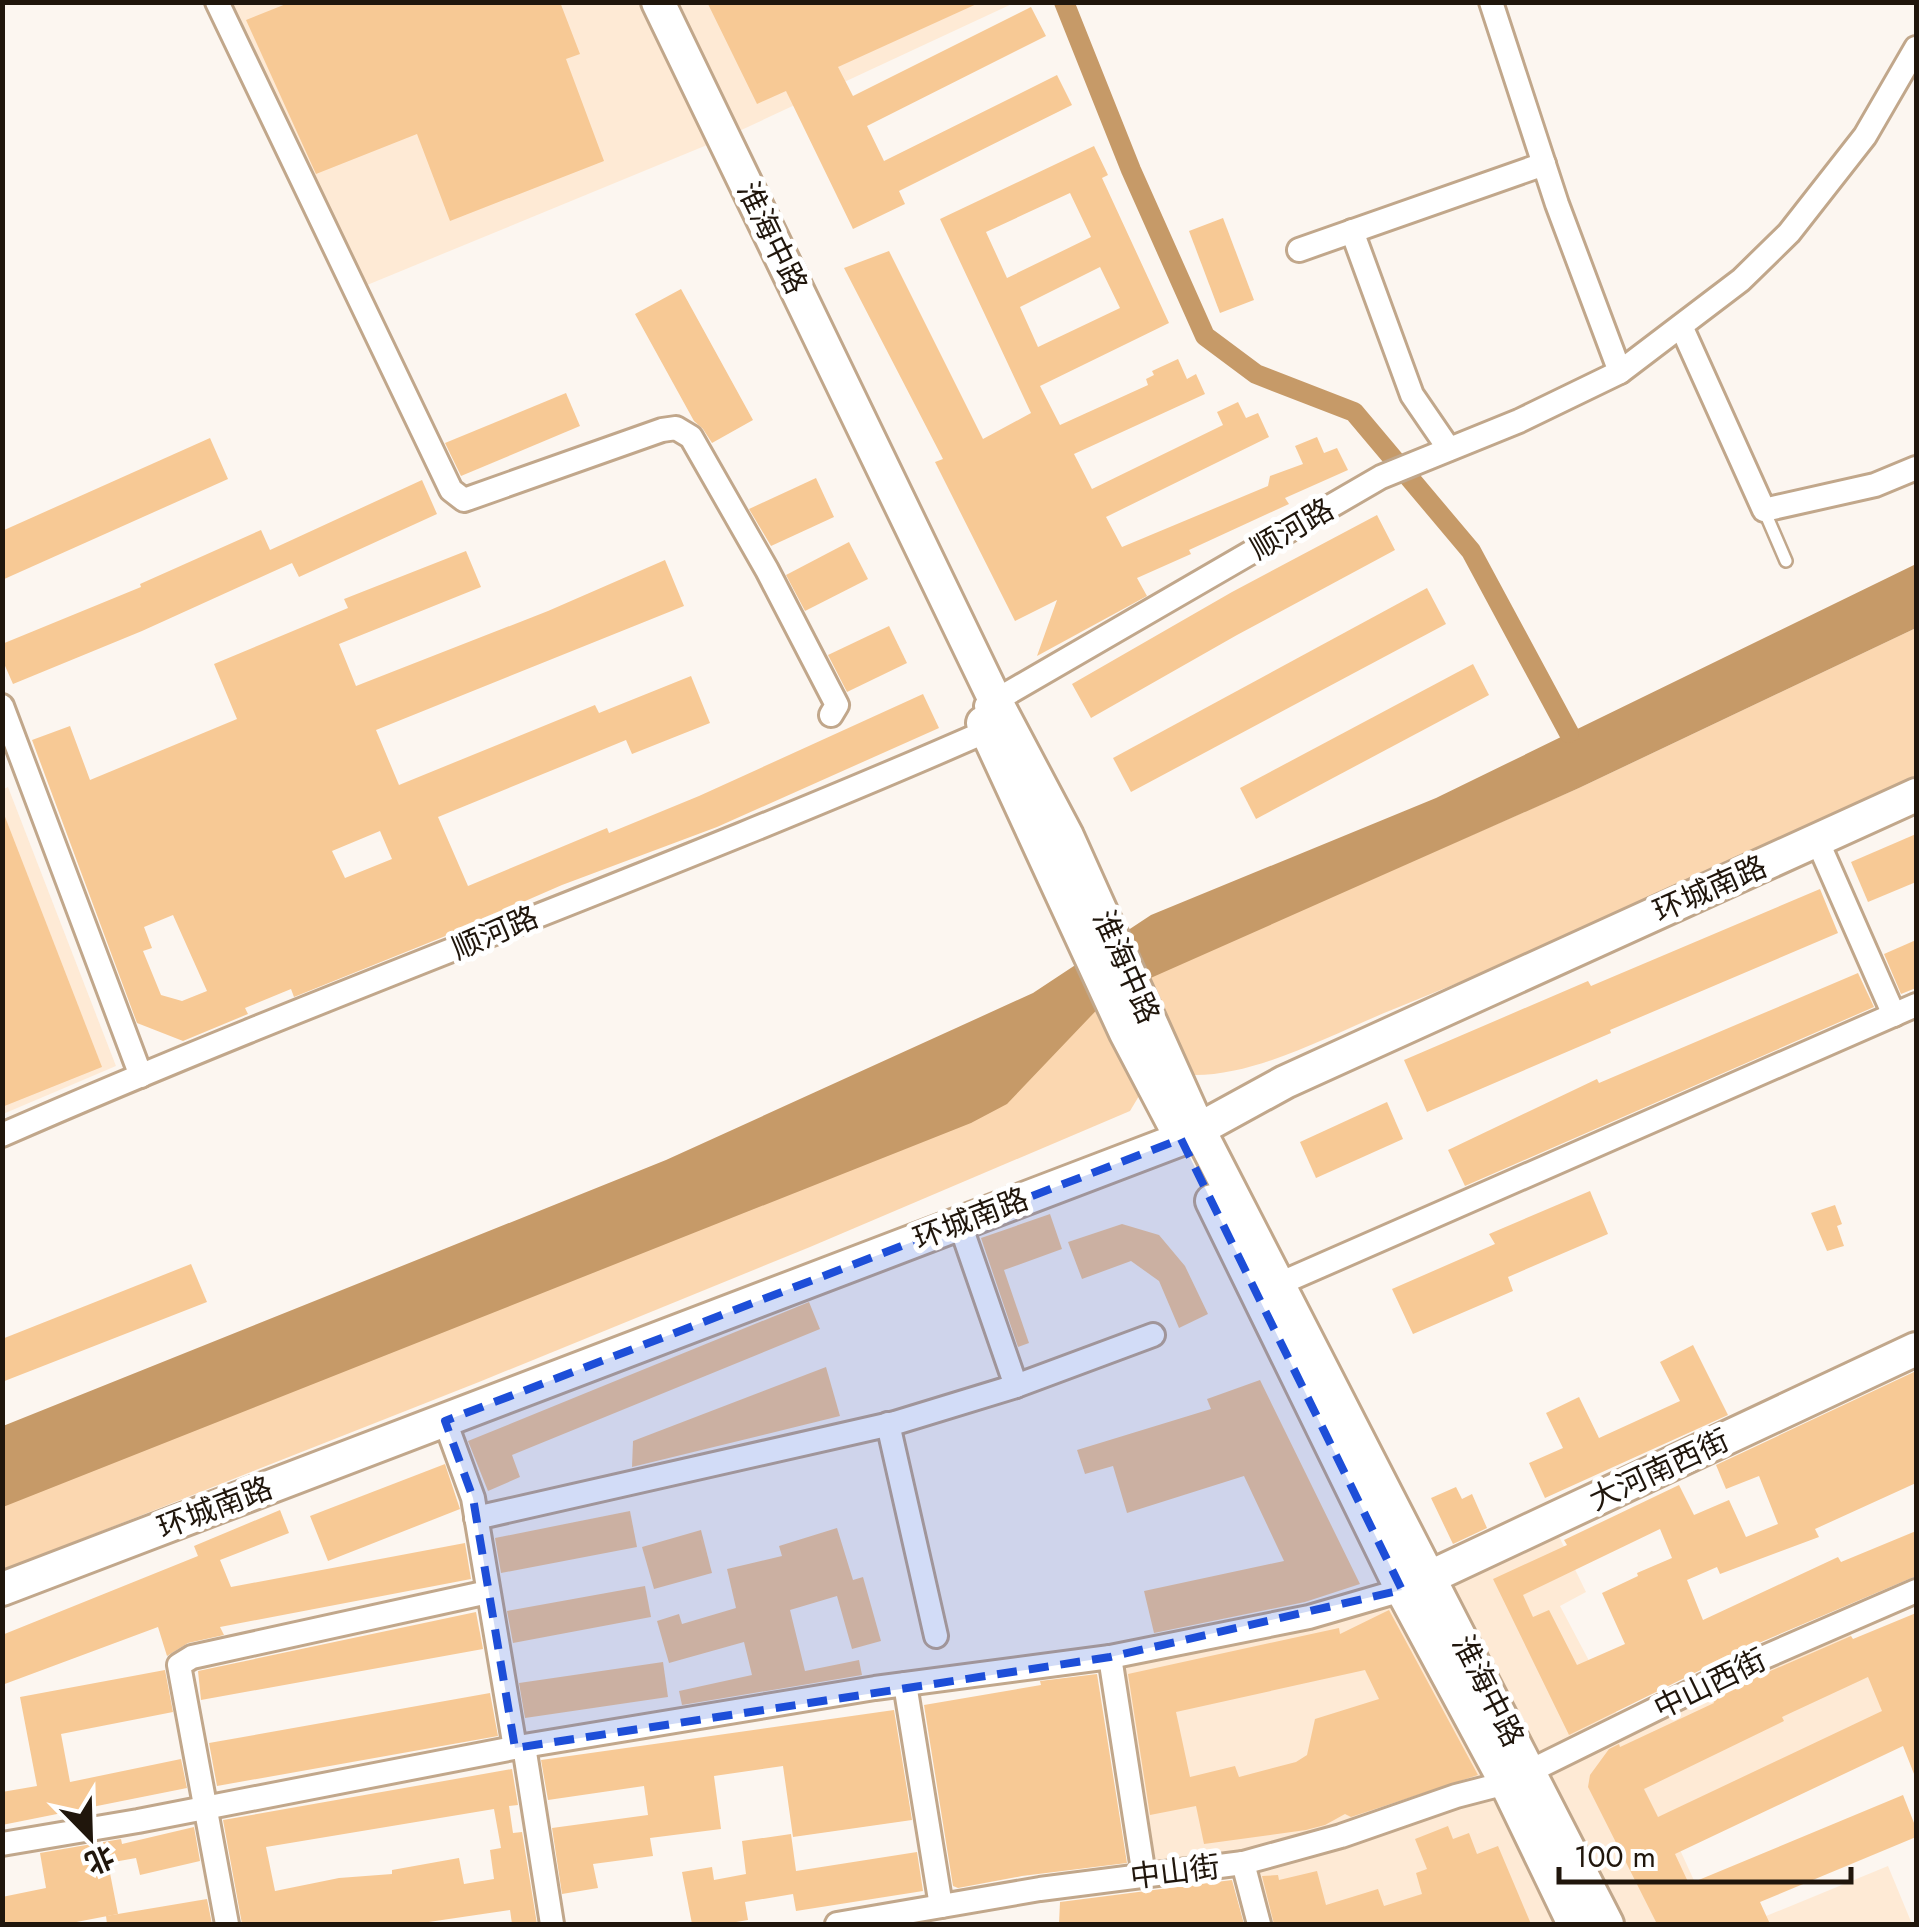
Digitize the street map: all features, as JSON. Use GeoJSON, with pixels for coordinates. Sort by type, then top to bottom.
{"type":"FeatureCollection","features":[{"type":"Feature","properties":{"kind":"main road","name":"淮海中路"},"geometry":{"type":"LineString","coordinates":[[636,2],[1098,938],[1190,1134],[1416,1583],[1518,1777],[1607,1924]]}},
{"type":"Feature","properties":{"kind":"main road","name":"淮海中路"},"geometry":{"type":"LineString","coordinates":[[658,2],[986,714]]}},
{"type":"Feature","properties":{"kind":"main road","name":"环城南路"},"geometry":{"type":"LineString","coordinates":[[2,1589],[1190,1134],[1285,1082],[1916,794]]}},
{"type":"Feature","properties":{"kind":"main road","name":"淮海中路"},"geometry":{"type":"LineString","coordinates":[[1190,1134],[1279,1284],[1416,1583]]}},
{"type":"Feature","properties":{"kind":"main road","name":"大河南西街"},"geometry":{"type":"LineString","coordinates":[[1416,1583],[1916,1350]]}},
{"type":"Feature","properties":{"kind":"main road","name":"淮海中路"},"geometry":{"type":"LineString","coordinates":[[1518,1777],[1574,1924]]}},
{"type":"Feature","properties":{"kind":"street"},"geometry":{"type":"LineString","coordinates":[[217,2],[451,490],[464,500],[676,428],[690,437],[767,570],[837,704],[832,715]]}},
{"type":"Feature","properties":{"kind":"street"},"geometry":{"type":"LineString","coordinates":[[1491,2],[1544,164],[1620,372]]}},
{"type":"Feature","properties":{"kind":"street","name":"顺河路"},"geometry":{"type":"LineString","coordinates":[[2,1135],[812,807],[986,714],[1381,477],[1519,421],[1620,372],[1741,280],[1789,233],[1865,136],[1916,48]]}},
{"type":"Feature","properties":{"kind":"street"},"geometry":{"type":"LineString","coordinates":[[1299,250],[1544,164]]}},
{"type":"Feature","properties":{"kind":"street"},"geometry":{"type":"LineString","coordinates":[[1352,231],[1412,395],[1444,451]]}},
{"type":"Feature","properties":{"kind":"street"},"geometry":{"type":"LineString","coordinates":[[1681,326],[1764,510],[1875,485],[1916,468]]}},
{"type":"Feature","properties":{"kind":"street"},"geometry":{"type":"LineString","coordinates":[[2,706],[141,1076]]}},
{"type":"Feature","properties":{"kind":"street"},"geometry":{"type":"LineString","coordinates":[[1817,840],[1894,1015]]}},
{"type":"Feature","properties":{"kind":"street"},"geometry":{"type":"LineString","coordinates":[[1279,1284],[1916,1005]]}},
{"type":"Feature","properties":{"kind":"street"},"geometry":{"type":"LineString","coordinates":[[960,1224],[1016,1386]]}},
{"type":"Feature","properties":{"kind":"street"},"geometry":{"type":"LineString","coordinates":[[476,1518],[888,1424],[1016,1386],[1152,1335]]}},
{"type":"Feature","properties":{"kind":"street"},"geometry":{"type":"LineString","coordinates":[[445,1420],[473,1498],[552,1924]]}},
{"type":"Feature","properties":{"kind":"street"},"geometry":{"type":"LineString","coordinates":[[888,1424],[936,1636]]}},
{"type":"Feature","properties":{"kind":"street"},"geometry":{"type":"LineString","coordinates":[[2,1844],[520,1747],[904,1684],[1110,1657],[1309,1617],[1416,1583]]}},
{"type":"Feature","properties":{"kind":"street","name":"中山西街"},"geometry":{"type":"LineString","coordinates":[[1518,1777],[1739,1668],[1916,1591]]}},
{"type":"Feature","properties":{"kind":"street"},"geometry":{"type":"LineString","coordinates":[[227,1924],[179,1664],[192,1657],[488,1592]]}},
{"type":"Feature","properties":{"kind":"street"},"geometry":{"type":"LineString","coordinates":[[1110,1657],[1144,1876]]}},
{"type":"Feature","properties":{"kind":"street"},"geometry":{"type":"LineString","coordinates":[[904,1684],[941,1906]]}},
{"type":"Feature","properties":{"kind":"street","name":"中山街"},"geometry":{"type":"LineString","coordinates":[[837,1924],[1243,1863],[1518,1777]]}},
{"type":"Feature","properties":{"kind":"street"},"geometry":{"type":"LineString","coordinates":[[1243,1863],[1259,1924]]}},
{"type":"Feature","properties":{"kind":"lane"},"geometry":{"type":"LineString","coordinates":[[1764,510],[1786,561]]}},
{"type":"Feature","properties":{"kind":"highlighted area"},"geometry":{"type":"Polygon","coordinates":[[[1181,1139],[1402,1590],[1110,1657],[515,1748],[473,1498],[445,1421],[1181,1139]]]}},
{"type":"Feature","properties":{"kind":"shaded area"},"geometry":{"type":"Polygon","coordinates":[[[217,3],[1014,3],[724,138],[355,290],[217,3]]]}},
{"type":"Feature","properties":{"kind":"shaded area"},"geometry":{"type":"Polygon","coordinates":[[[1916,564],[1916,628],[1579,788],[1110,996],[1007,1104],[971,1123],[3,1507],[3,1426],[666,1160],[1033,993],[1151,915],[1436,798],[1916,564]]]}},
{"type":"Feature","properties":{"kind":"shaded area"},"geometry":{"type":"Polygon","coordinates":[[[1916,628],[1916,780],[1591,926],[1295,1051],[1243,1068],[1193,1075],[1147,977],[1579,788],[1916,628]]]}},
{"type":"Feature","properties":{"kind":"shaded area"},"geometry":{"type":"Polygon","coordinates":[[[8,787],[116,1066],[3,1114],[2,790],[8,787]]]}},
{"type":"Feature","properties":{"kind":"shaded area"},"geometry":{"type":"Polygon","coordinates":[[[1095,1004],[1132,1066],[1139,1096],[1130,1111],[479,1382],[3,1570],[3,1495],[1095,1004]]]}},
{"type":"Feature","properties":{"kind":"shaded area"},"geometry":{"type":"Polygon","coordinates":[[[1551,1520],[1586,1592],[1560,1606],[1623,1725],[1845,1622],[1869,1677],[1883,1712],[1664,1815],[1714,1924],[1607,1924],[1430,1577],[1551,1520]]]}},
{"type":"Feature","properties":{"kind":"shaded area"},"geometry":{"type":"Polygon","coordinates":[[[1402,1590],[1574,1924],[1259,1924],[1243,1863],[1144,1876],[1110,1657],[1402,1590]]]}},
{"type":"Feature","properties":{"kind":"shaded area"},"geometry":{"type":"Polygon","coordinates":[[[1888,1866],[1912,1924],[1746,1924],[1771,1914],[1888,1866]]]}},
{"type":"Feature","properties":{"kind":"building"},"geometry":{"type":"Polygon","coordinates":[[[291,2],[560,2],[580,54],[566,59],[604,161],[450,221],[417,134],[316,174],[246,20],[291,2]]]}},
{"type":"Feature","properties":{"kind":"building"},"geometry":{"type":"Polygon","coordinates":[[[707,2],[981,2],[838,67],[853,96],[1031,7],[1046,36],[867,126],[884,161],[1057,75],[1072,105],[899,191],[905,204],[853,229],[786,91],[757,104],[707,2]]]}},
{"type":"Feature","properties":{"kind":"building"},"geometry":{"type":"Polygon","coordinates":[[[1094,146],[1108,175],[1102,178],[1169,323],[1040,386],[1060,425],[1148,385],[1146,379],[1154,375],[1152,371],[1178,359],[1187,379],[1196,374],[1205,394],[1074,454],[1092,489],[1223,425],[1217,412],[1238,402],[1246,418],[1258,413],[1269,437],[1106,517],[1122,547],[1268,486],[1270,476],[1303,464],[1295,446],[1317,437],[1324,453],[1337,448],[1348,470],[1285,498],[1289,504],[1137,578],[1147,596],[1037,656],[1057,600],[1015,621],[935,462],[943,459],[844,268],[889,251],[983,439],[1031,413],[940,219],[1094,146]],[[1070,193],[986,232],[1007,278],[1091,237],[1070,193]],[[1100,267],[1020,307],[1038,347],[1120,308],[1100,267]]]}},
{"type":"Feature","properties":{"kind":"building"},"geometry":{"type":"Polygon","coordinates":[[[1223,218],[1254,300],[1220,313],[1189,231],[1223,218]]]}},
{"type":"Feature","properties":{"kind":"building"},"geometry":{"type":"Polygon","coordinates":[[[681,289],[753,420],[712,443],[694,421],[635,314],[681,289]]]}},
{"type":"Feature","properties":{"kind":"building"},"geometry":{"type":"Polygon","coordinates":[[[566,393],[580,426],[461,476],[445,443],[566,393]]]}},
{"type":"Feature","properties":{"kind":"building"},"geometry":{"type":"Polygon","coordinates":[[[210,438],[228,479],[2,580],[2,531],[210,438]]]}},
{"type":"Feature","properties":{"kind":"building"},"geometry":{"type":"Polygon","coordinates":[[[816,478],[834,517],[771,546],[749,509],[816,478]]]}},
{"type":"Feature","properties":{"kind":"building"},"geometry":{"type":"Polygon","coordinates":[[[422,480],[437,514],[299,577],[292,563],[13,684],[2,659],[2,644],[141,587],[140,584],[261,530],[270,550],[422,480]]]}},
{"type":"Feature","properties":{"kind":"building"},"geometry":{"type":"Polygon","coordinates":[[[1377,515],[1395,550],[1091,718],[1072,684],[1377,515]]]}},
{"type":"Feature","properties":{"kind":"building"},"geometry":{"type":"Polygon","coordinates":[[[849,542],[868,579],[805,611],[786,575],[849,542]]]}},
{"type":"Feature","properties":{"kind":"building"},"geometry":{"type":"Polygon","coordinates":[[[466,551],[481,587],[339,644],[356,686],[548,611],[665,560],[684,606],[376,730],[399,785],[595,705],[599,713],[691,676],[710,723],[632,754],[626,740],[438,817],[468,886],[607,828],[609,833],[699,796],[923,694],[939,728],[717,827],[562,885],[294,997],[291,989],[245,1008],[248,1014],[183,1041],[137,1023],[32,740],[70,726],[90,780],[237,719],[214,664],[348,608],[344,599],[466,551]],[[380,831],[332,851],[345,878],[392,859],[380,831]],[[173,915],[144,927],[152,948],[143,951],[161,995],[182,1001],[207,991],[173,915]]]}},
{"type":"Feature","properties":{"kind":"building"},"geometry":{"type":"Polygon","coordinates":[[[1427,588],[1446,624],[1131,792],[1113,758],[1427,588]]]}},
{"type":"Feature","properties":{"kind":"building"},"geometry":{"type":"Polygon","coordinates":[[[889,626],[907,663],[847,692],[828,655],[889,626]]]}},
{"type":"Feature","properties":{"kind":"building"},"geometry":{"type":"Polygon","coordinates":[[[1473,664],[1489,695],[1256,819],[1240,788],[1473,664]]]}},
{"type":"Feature","properties":{"kind":"building"},"geometry":{"type":"Polygon","coordinates":[[[2,809],[102,1067],[2,1107],[2,809]]]}},
{"type":"Feature","properties":{"kind":"building"},"geometry":{"type":"Polygon","coordinates":[[[1916,834],[1916,882],[1868,902],[1851,862],[1916,834]]]}},
{"type":"Feature","properties":{"kind":"building"},"geometry":{"type":"Polygon","coordinates":[[[1820,889],[1838,933],[1427,1112],[1404,1060],[1588,981],[1591,986],[1820,889]]]}},
{"type":"Feature","properties":{"kind":"building"},"geometry":{"type":"Polygon","coordinates":[[[1916,940],[1916,988],[1901,994],[1884,954],[1916,940]]]}},
{"type":"Feature","properties":{"kind":"building"},"geometry":{"type":"Polygon","coordinates":[[[1858,973],[1874,1007],[1465,1186],[1448,1150],[1597,1079],[1599,1083],[1858,973]]]}},
{"type":"Feature","properties":{"kind":"building"},"geometry":{"type":"Polygon","coordinates":[[[1387,1102],[1403,1139],[1316,1178],[1300,1142],[1387,1102]]]}},
{"type":"Feature","properties":{"kind":"building"},"geometry":{"type":"Polygon","coordinates":[[[1590,1191],[1608,1234],[1508,1277],[1513,1291],[1413,1334],[1392,1289],[1495,1244],[1489,1234],[1590,1191]]]}},
{"type":"Feature","properties":{"kind":"building"},"geometry":{"type":"Polygon","coordinates":[[[1835,1205],[1844,1246],[1827,1251],[1811,1213],[1835,1205]]]}},
{"type":"Feature","properties":{"kind":"building"},"geometry":{"type":"Polygon","coordinates":[[[1050,1214],[1062,1249],[1004,1270],[1029,1343],[1018,1347],[981,1238],[1050,1214]]]}},
{"type":"Feature","properties":{"kind":"building"},"geometry":{"type":"Polygon","coordinates":[[[1122,1224],[1159,1235],[1185,1266],[1208,1314],[1179,1328],[1159,1281],[1131,1261],[1082,1279],[1068,1242],[1122,1224]]]}},
{"type":"Feature","properties":{"kind":"building"},"geometry":{"type":"Polygon","coordinates":[[[191,1264],[207,1302],[2,1382],[2,1339],[191,1264]]]}},
{"type":"Feature","properties":{"kind":"building"},"geometry":{"type":"Polygon","coordinates":[[[809,1302],[820,1329],[512,1455],[520,1477],[488,1491],[468,1441],[809,1302]]]}},
{"type":"Feature","properties":{"kind":"building"},"geometry":{"type":"Polygon","coordinates":[[[1693,1345],[1728,1415],[1545,1498],[1529,1463],[1563,1448],[1546,1413],[1579,1397],[1599,1438],[1680,1401],[1660,1362],[1693,1345]]]}},
{"type":"Feature","properties":{"kind":"building"},"geometry":{"type":"Polygon","coordinates":[[[826,1367],[840,1416],[632,1467],[633,1441],[826,1367]]]}},
{"type":"Feature","properties":{"kind":"building"},"geometry":{"type":"Polygon","coordinates":[[[1916,1371],[1916,1483],[1815,1529],[1819,1537],[1720,1574],[1717,1567],[1687,1580],[1703,1620],[1838,1557],[1841,1562],[1916,1531],[1916,1576],[1733,1654],[1569,1735],[1493,1579],[1567,1545],[1564,1540],[1679,1485],[1694,1515],[1729,1500],[1746,1537],[1778,1524],[1759,1476],[1726,1489],[1716,1465],[1916,1371]],[[1660,1529],[1523,1595],[1533,1617],[1549,1610],[1577,1665],[1625,1644],[1602,1593],[1672,1558],[1660,1529]]]}},
{"type":"Feature","properties":{"kind":"building"},"geometry":{"type":"Polygon","coordinates":[[[1260,1380],[1360,1584],[1305,1602],[1154,1633],[1144,1591],[1284,1561],[1244,1476],[1127,1513],[1113,1466],[1085,1474],[1077,1450],[1211,1409],[1207,1399],[1260,1380]]]}},
{"type":"Feature","properties":{"kind":"building"},"geometry":{"type":"Polygon","coordinates":[[[445,1464],[460,1509],[328,1561],[310,1516],[445,1464]]]}},
{"type":"Feature","properties":{"kind":"building"},"geometry":{"type":"Polygon","coordinates":[[[1456,1487],[1462,1499],[1472,1494],[1487,1528],[1453,1544],[1431,1498],[1456,1487]]]}},
{"type":"Feature","properties":{"kind":"building"},"geometry":{"type":"Polygon","coordinates":[[[280,1510],[289,1533],[220,1560],[231,1587],[465,1543],[471,1579],[220,1627],[224,1635],[188,1643],[167,1656],[158,1627],[2,1685],[2,1635],[198,1556],[194,1546],[280,1510]]]}},
{"type":"Feature","properties":{"kind":"building"},"geometry":{"type":"Polygon","coordinates":[[[630,1511],[637,1547],[501,1573],[495,1538],[630,1511]]]}},
{"type":"Feature","properties":{"kind":"building"},"geometry":{"type":"Polygon","coordinates":[[[837,1528],[853,1580],[863,1577],[881,1641],[852,1649],[837,1596],[790,1610],[805,1671],[859,1660],[862,1675],[682,1705],[679,1691],[752,1675],[744,1642],[669,1663],[657,1621],[679,1614],[682,1624],[736,1608],[727,1569],[782,1556],[779,1546],[837,1528]]]}},
{"type":"Feature","properties":{"kind":"building"},"geometry":{"type":"Polygon","coordinates":[[[701,1530],[712,1573],[654,1589],[642,1547],[701,1530]]]}},
{"type":"Feature","properties":{"kind":"building"},"geometry":{"type":"Polygon","coordinates":[[[645,1586],[651,1617],[513,1643],[507,1611],[645,1586]]]}},
{"type":"Feature","properties":{"kind":"building"},"geometry":{"type":"Polygon","coordinates":[[[1389,1610],[1478,1775],[1351,1817],[1345,1814],[1306,1830],[1204,1844],[1196,1806],[1150,1815],[1128,1674],[1339,1628],[1340,1634],[1389,1610]],[[1365,1670],[1176,1712],[1190,1777],[1235,1766],[1239,1777],[1296,1762],[1307,1755],[1315,1719],[1379,1699],[1365,1670]]]}},
{"type":"Feature","properties":{"kind":"building"},"geometry":{"type":"Polygon","coordinates":[[[476,1612],[483,1649],[201,1700],[198,1671],[476,1612]]]}},
{"type":"Feature","properties":{"kind":"building"},"geometry":{"type":"Polygon","coordinates":[[[1916,1613],[1916,1779],[1903,1746],[1675,1854],[1689,1884],[1903,1795],[1916,1837],[1760,1902],[1770,1924],[1657,1924],[1588,1787],[1590,1775],[1609,1749],[1714,1703],[1712,1698],[1745,1682],[1851,1636],[1853,1639],[1916,1613]],[[1868,1677],[1644,1789],[1658,1817],[1882,1711],[1868,1677]]]}},
{"type":"Feature","properties":{"kind":"building"},"geometry":{"type":"Polygon","coordinates":[[[663,1662],[668,1697],[525,1718],[519,1683],[663,1662]]]}},
{"type":"Feature","properties":{"kind":"building"},"geometry":{"type":"Polygon","coordinates":[[[165,1670],[173,1712],[61,1734],[70,1782],[181,1759],[187,1788],[2,1825],[2,1792],[37,1786],[20,1697],[165,1670]]]}},
{"type":"Feature","properties":{"kind":"building"},"geometry":{"type":"Polygon","coordinates":[[[1097,1674],[1127,1863],[953,1886],[924,1705],[1041,1685],[1040,1681],[1097,1674]]]}},
{"type":"Feature","properties":{"kind":"building"},"geometry":{"type":"Polygon","coordinates":[[[490,1693],[498,1736],[217,1786],[209,1743],[490,1693]]]}},
{"type":"Feature","properties":{"kind":"building"},"geometry":{"type":"Polygon","coordinates":[[[894,1710],[912,1820],[793,1837],[783,1766],[714,1776],[721,1829],[650,1838],[653,1856],[593,1864],[598,1888],[562,1894],[552,1828],[648,1815],[644,1786],[548,1800],[541,1760],[894,1710]]]}},
{"type":"Feature","properties":{"kind":"building"},"geometry":{"type":"Polygon","coordinates":[[[512,1769],[518,1805],[509,1806],[513,1833],[522,1832],[537,1924],[512,1924],[510,1910],[415,1924],[242,1924],[223,1820],[512,1769]],[[494,1809],[266,1847],[275,1891],[339,1878],[392,1874],[392,1870],[459,1858],[464,1884],[494,1879],[490,1850],[501,1848],[494,1809]]]}},
{"type":"Feature","properties":{"kind":"building"},"geometry":{"type":"Polygon","coordinates":[[[1448,1826],[1453,1839],[1469,1833],[1477,1854],[1498,1846],[1531,1924],[1274,1924],[1262,1876],[1278,1875],[1279,1880],[1317,1871],[1326,1905],[1378,1889],[1384,1906],[1422,1894],[1416,1873],[1427,1869],[1415,1839],[1448,1826]]]}},
{"type":"Feature","properties":{"kind":"building"},"geometry":{"type":"Polygon","coordinates":[[[194,1827],[200,1861],[140,1875],[136,1858],[108,1863],[118,1914],[66,1924],[2,1924],[2,1897],[46,1888],[40,1853],[121,1839],[122,1844],[194,1827]]]}},
{"type":"Feature","properties":{"kind":"building"},"geometry":{"type":"Polygon","coordinates":[[[791,1834],[796,1871],[917,1852],[923,1891],[796,1911],[793,1894],[745,1902],[748,1920],[692,1924],[682,1872],[712,1867],[714,1880],[746,1874],[742,1841],[791,1834]]]}},
{"type":"Feature","properties":{"kind":"building"},"geometry":{"type":"Polygon","coordinates":[[[1232,1880],[1244,1924],[1059,1924],[1060,1902],[1232,1880]]]}},
{"type":"Feature","properties":{"kind":"building"},"geometry":{"type":"Polygon","coordinates":[[[207,1899],[212,1924],[107,1924],[106,1916],[207,1899]]]}},
{"type":"Feature","properties":{"kind":"waterway"},"geometry":{"type":"LineString","coordinates":[[1064,2],[1131,170],[1205,336],[1256,374],[1354,412],[1471,551],[1569,733]]}}]}
